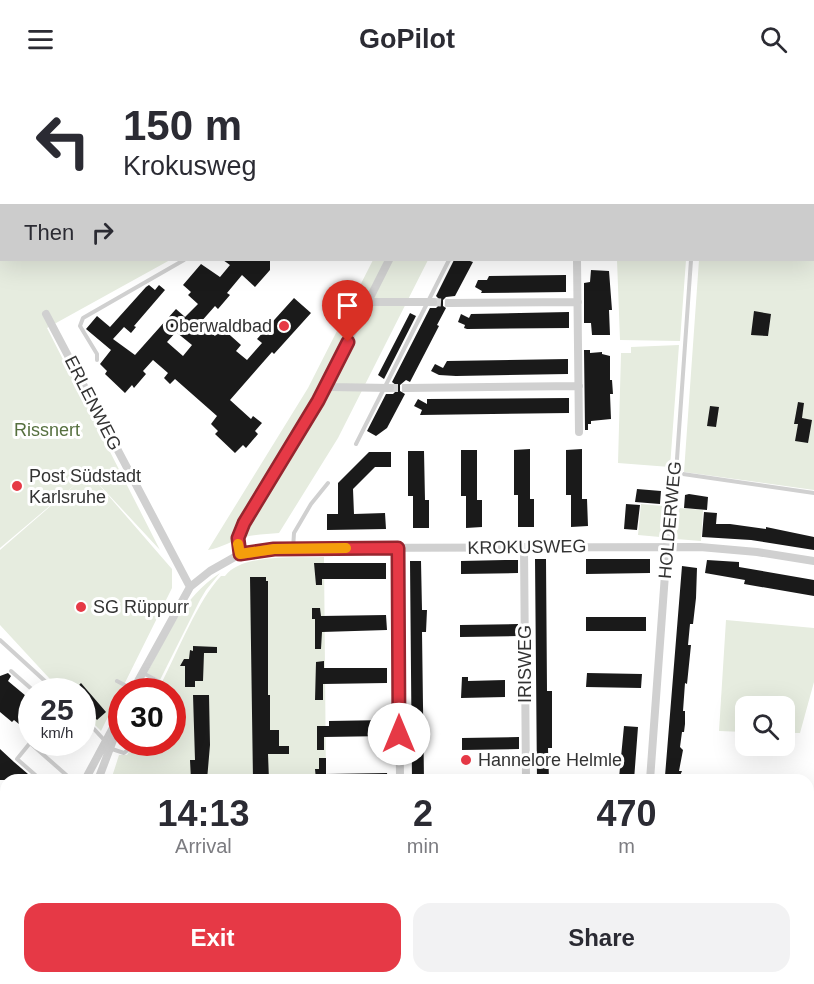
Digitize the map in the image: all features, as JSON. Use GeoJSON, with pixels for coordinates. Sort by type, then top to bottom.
{"type":"FeatureCollection","features":[{"type":"Feature","properties":{"kind":"street"},"geometry":{"type":"LineString","coordinates":[[138,678],[190,587],[210,571],[240,554],[238,538],[244,523],[327,385],[388,261]]}},
{"type":"Feature","properties":{"kind":"street"},"geometry":{"type":"LineString","coordinates":[[578,261],[579,432]]}},
{"type":"Feature","properties":{"kind":"street"},"geometry":{"type":"LineString","coordinates":[[369,300],[430,302]]}},
{"type":"Feature","properties":{"kind":"street"},"geometry":{"type":"LineString","coordinates":[[449,303],[578,302]]}},
{"type":"Feature","properties":{"kind":"street","name":"ERLENWEG"},"geometry":{"type":"LineString","coordinates":[[46,314],[190,587]]}},
{"type":"Feature","properties":{"kind":"street"},"geometry":{"type":"LineString","coordinates":[[327,385],[330,387],[387,388]]}},
{"type":"Feature","properties":{"kind":"street"},"geometry":{"type":"LineString","coordinates":[[406,388],[579,386]]}},
{"type":"Feature","properties":{"kind":"street","name":"HOLDERWEG"},"geometry":{"type":"LineString","coordinates":[[650,774],[667,547],[676,473]]}},
{"type":"Feature","properties":{"kind":"street","name":"IRISWEG"},"geometry":{"type":"LineString","coordinates":[[524,547],[526,774]]}},
{"type":"Feature","properties":{"kind":"street","name":"KROKUSWEG"},"geometry":{"type":"LineString","coordinates":[[240,554],[259,550],[293,549],[667,547],[739,550],[814,561]]}},
{"type":"Feature","properties":{"kind":"street"},"geometry":{"type":"LineString","coordinates":[[398,548],[400,774]]}},
{"type":"Feature","properties":{"kind":"street"},"geometry":{"type":"LineString","coordinates":[[90,774],[108,745]]}},
{"type":"Feature","properties":{"kind":"street"},"geometry":{"type":"LineString","coordinates":[[100,774],[108,745]]}},
{"type":"Feature","properties":{"kind":"lane"},"geometry":{"type":"LineString","coordinates":[[97,360],[97,354],[80,326],[83,318],[182,261]]}},
{"type":"Feature","properties":{"kind":"lane"},"geometry":{"type":"LineString","coordinates":[[356,444],[387,388],[449,261]]}},
{"type":"Feature","properties":{"kind":"lane","name":"HOLDERWEG"},"geometry":{"type":"LineString","coordinates":[[676,473],[691,261]]}},
{"type":"Feature","properties":{"kind":"lane"},"geometry":{"type":"LineString","coordinates":[[676,473],[814,493]]}},
{"type":"Feature","properties":{"kind":"lane"},"geometry":{"type":"LineString","coordinates":[[293,549],[294,533],[311,504],[328,483]]}},
{"type":"Feature","properties":{"kind":"lane"},"geometry":{"type":"LineString","coordinates":[[0,640],[42,678]]}},
{"type":"Feature","properties":{"kind":"lane"},"geometry":{"type":"LineString","coordinates":[[11,671],[19,678]]}},
{"type":"Feature","properties":{"kind":"lane"},"geometry":{"type":"LineString","coordinates":[[141,673],[152,678]]}},
{"type":"Feature","properties":{"kind":"lane"},"geometry":{"type":"LineString","coordinates":[[96,731],[108,745]]}},
{"type":"Feature","properties":{"kind":"lane"},"geometry":{"type":"LineString","coordinates":[[34,774],[17,759],[30,743],[65,774]]}},
{"type":"Feature","properties":{"kind":"green space","name":"Rissnert"},"geometry":{"type":"Polygon","coordinates":[[[0,261],[168,261],[47,328],[160,550],[94,479],[172,569],[172,588],[127,678],[108,678],[108,717],[101,731],[96,726],[96,678],[49,678],[0,625],[0,550],[84,477],[0,548],[0,261]]]}},
{"type":"Feature","properties":{"kind":"green space"},"geometry":{"type":"Polygon","coordinates":[[[372,261],[427,261],[338,438],[279,533],[245,537],[208,550],[308,388],[372,261]]]}},
{"type":"Feature","properties":{"kind":"green space"},"geometry":{"type":"Polygon","coordinates":[[[617,261],[686,261],[680,341],[620,340],[617,261]]]}},
{"type":"Feature","properties":{"kind":"green space"},"geometry":{"type":"Polygon","coordinates":[[[699,261],[814,261],[814,490],[684,472],[699,261]]]}},
{"type":"Feature","properties":{"kind":"green space"},"geometry":{"type":"Polygon","coordinates":[[[679,345],[670,467],[618,463],[621,353],[631,353],[631,347],[679,345]]]}},
{"type":"Feature","properties":{"kind":"green space"},"geometry":{"type":"Polygon","coordinates":[[[641,504],[663,506],[660,537],[638,535],[641,504]]]}},
{"type":"Feature","properties":{"kind":"green space"},"geometry":{"type":"Polygon","coordinates":[[[679,508],[703,510],[701,541],[676,539],[679,508]]]}},
{"type":"Feature","properties":{"kind":"green space"},"geometry":{"type":"Polygon","coordinates":[[[324,557],[326,774],[113,774],[119,756],[186,756],[186,678],[164,678],[196,612],[221,576],[225,576],[244,563],[271,558],[324,557]]]}},
{"type":"Feature","properties":{"kind":"green space"},"geometry":{"type":"Polygon","coordinates":[[[220,573],[200,600],[161,678],[147,673],[186,605],[220,573]]]}},
{"type":"Feature","properties":{"kind":"green space"},"geometry":{"type":"Polygon","coordinates":[[[726,620],[814,628],[814,682],[800,733],[795,733],[795,696],[735,696],[735,732],[719,731],[726,620]]]}},
{"type":"Feature","properties":{"kind":"building"},"geometry":{"type":"Polygon","coordinates":[[[224,261],[270,261],[270,270],[255,287],[242,275],[227,293],[230,295],[218,309],[215,306],[200,323],[215,336],[222,328],[241,345],[236,351],[247,360],[262,343],[257,339],[294,298],[311,313],[274,354],[272,352],[230,400],[251,419],[253,416],[262,423],[255,431],[258,434],[246,448],[243,445],[235,453],[215,434],[218,431],[211,424],[217,416],[175,379],[170,384],[164,378],[168,373],[153,360],[143,371],[146,374],[134,388],[132,385],[125,393],[105,374],[107,371],[100,364],[111,350],[86,329],[97,316],[110,327],[146,287],[149,285],[155,290],[159,285],[165,290],[134,326],[136,327],[131,333],[124,327],[113,339],[135,355],[176,309],[185,317],[198,304],[188,295],[191,292],[183,285],[201,264],[220,277],[230,265],[224,261]],[[176,332],[167,342],[183,356],[192,345],[176,332]]]}},
{"type":"Feature","properties":{"kind":"building"},"geometry":{"type":"Polygon","coordinates":[[[454,261],[473,262],[455,296],[446,297],[443,300],[443,306],[446,308],[437,325],[439,326],[410,382],[406,380],[400,385],[400,391],[405,394],[387,428],[376,436],[367,431],[386,394],[393,394],[396,391],[396,385],[392,382],[430,308],[436,308],[439,305],[439,299],[436,296],[454,261]]]}},
{"type":"Feature","properties":{"kind":"building"},"geometry":{"type":"Polygon","coordinates":[[[591,270],[609,271],[612,310],[609,310],[610,335],[592,335],[591,323],[584,323],[584,283],[590,282],[591,270]]]}},
{"type":"Feature","properties":{"kind":"building"},"geometry":{"type":"Polygon","coordinates":[[[566,275],[566,292],[481,293],[482,291],[475,287],[478,280],[487,280],[489,276],[566,275]]]}},
{"type":"Feature","properties":{"kind":"building"},"geometry":{"type":"Polygon","coordinates":[[[754,311],[771,314],[768,336],[751,335],[754,311]]]}},
{"type":"Feature","properties":{"kind":"building"},"geometry":{"type":"Polygon","coordinates":[[[569,312],[569,328],[467,329],[464,328],[465,325],[458,322],[461,314],[469,318],[471,314],[569,312]]]}},
{"type":"Feature","properties":{"kind":"building"},"geometry":{"type":"Polygon","coordinates":[[[410,313],[416,316],[384,379],[378,375],[410,313]]]}},
{"type":"Feature","properties":{"kind":"building"},"geometry":{"type":"Polygon","coordinates":[[[584,350],[590,350],[590,353],[602,352],[610,356],[610,380],[612,380],[613,394],[610,394],[611,419],[591,421],[591,424],[588,424],[588,430],[585,430],[584,350]]]}},
{"type":"Feature","properties":{"kind":"building"},"geometry":{"type":"Polygon","coordinates":[[[568,359],[568,374],[456,376],[439,375],[431,371],[435,364],[443,368],[447,361],[568,359]]]}},
{"type":"Feature","properties":{"kind":"building"},"geometry":{"type":"Polygon","coordinates":[[[569,398],[569,413],[420,415],[422,410],[414,406],[418,399],[427,404],[427,399],[569,398]]]}},
{"type":"Feature","properties":{"kind":"building"},"geometry":{"type":"Polygon","coordinates":[[[798,402],[804,403],[802,418],[812,420],[808,443],[795,441],[798,424],[794,424],[798,402]]]}},
{"type":"Feature","properties":{"kind":"building"},"geometry":{"type":"Polygon","coordinates":[[[710,406],[719,407],[716,427],[707,426],[710,406]]]}},
{"type":"Feature","properties":{"kind":"building"},"geometry":{"type":"Polygon","coordinates":[[[530,449],[530,499],[534,499],[534,527],[518,527],[518,495],[514,495],[514,450],[530,449]]]}},
{"type":"Feature","properties":{"kind":"building"},"geometry":{"type":"Polygon","coordinates":[[[582,449],[582,499],[587,499],[588,526],[571,527],[571,495],[566,495],[566,450],[582,449]]]}},
{"type":"Feature","properties":{"kind":"building"},"geometry":{"type":"Polygon","coordinates":[[[461,450],[477,450],[477,500],[482,500],[482,527],[466,528],[466,496],[461,496],[461,450]]]}},
{"type":"Feature","properties":{"kind":"building"},"geometry":{"type":"Polygon","coordinates":[[[408,451],[424,451],[425,500],[429,500],[429,528],[413,528],[413,496],[408,496],[408,451]]]}},
{"type":"Feature","properties":{"kind":"building"},"geometry":{"type":"Polygon","coordinates":[[[369,452],[391,452],[391,467],[375,467],[353,489],[354,514],[385,513],[386,529],[327,530],[327,514],[338,514],[338,483],[369,452]]]}},
{"type":"Feature","properties":{"kind":"building"},"geometry":{"type":"Polygon","coordinates":[[[637,489],[661,491],[660,504],[635,502],[637,489]]]}},
{"type":"Feature","properties":{"kind":"building"},"geometry":{"type":"Polygon","coordinates":[[[685,495],[708,497],[707,510],[684,508],[685,495]]]}},
{"type":"Feature","properties":{"kind":"building"},"geometry":{"type":"Polygon","coordinates":[[[626,504],[640,505],[637,530],[624,529],[626,504]]]}},
{"type":"Feature","properties":{"kind":"building"},"geometry":{"type":"Polygon","coordinates":[[[704,512],[717,513],[716,524],[766,529],[766,527],[814,537],[814,550],[751,540],[702,537],[704,512]]]}},
{"type":"Feature","properties":{"kind":"building"},"geometry":{"type":"Polygon","coordinates":[[[535,559],[546,559],[547,691],[552,691],[552,748],[548,748],[549,774],[537,774],[535,559]]]}},
{"type":"Feature","properties":{"kind":"building"},"geometry":{"type":"Polygon","coordinates":[[[586,559],[650,559],[650,573],[586,574],[586,559]]]}},
{"type":"Feature","properties":{"kind":"building"},"geometry":{"type":"Polygon","coordinates":[[[518,560],[518,573],[461,574],[461,561],[518,560]]]}},
{"type":"Feature","properties":{"kind":"building"},"geometry":{"type":"Polygon","coordinates":[[[707,560],[739,562],[739,567],[814,580],[814,596],[744,584],[745,580],[705,573],[707,560]]]}},
{"type":"Feature","properties":{"kind":"building"},"geometry":{"type":"Polygon","coordinates":[[[410,561],[421,561],[422,610],[427,610],[426,632],[422,632],[424,774],[412,774],[410,561]]]}},
{"type":"Feature","properties":{"kind":"building"},"geometry":{"type":"Polygon","coordinates":[[[314,563],[386,563],[386,579],[322,579],[322,585],[316,585],[314,563]]]}},
{"type":"Feature","properties":{"kind":"building"},"geometry":{"type":"Polygon","coordinates":[[[682,566],[697,568],[693,624],[690,624],[688,645],[691,645],[687,684],[685,683],[683,711],[685,711],[685,724],[680,747],[683,750],[679,771],[682,771],[681,774],[665,774],[682,566]]]}},
{"type":"Feature","properties":{"kind":"building"},"geometry":{"type":"Polygon","coordinates":[[[250,577],[266,577],[268,581],[270,730],[279,730],[279,746],[289,746],[289,754],[268,754],[269,774],[253,774],[250,577]]]}},
{"type":"Feature","properties":{"kind":"building"},"geometry":{"type":"Polygon","coordinates":[[[312,608],[320,608],[321,616],[386,615],[387,630],[322,632],[321,649],[315,649],[315,619],[312,619],[312,608]]]}},
{"type":"Feature","properties":{"kind":"building"},"geometry":{"type":"Polygon","coordinates":[[[586,617],[646,617],[646,631],[586,631],[586,617]]]}},
{"type":"Feature","properties":{"kind":"building"},"geometry":{"type":"Polygon","coordinates":[[[518,624],[518,636],[460,637],[460,625],[518,624]]]}},
{"type":"Feature","properties":{"kind":"building"},"geometry":{"type":"Polygon","coordinates":[[[193,646],[217,647],[217,653],[204,653],[203,681],[195,681],[195,687],[186,687],[185,666],[180,666],[184,659],[189,659],[190,650],[193,651],[193,646]]]}},
{"type":"Feature","properties":{"kind":"building"},"geometry":{"type":"Polygon","coordinates":[[[324,661],[324,668],[387,668],[387,683],[323,684],[323,700],[315,700],[316,662],[324,661]]]}},
{"type":"Feature","properties":{"kind":"building"},"geometry":{"type":"Polygon","coordinates":[[[8,673],[11,676],[8,681],[18,689],[18,723],[14,720],[12,722],[0,712],[0,676],[8,673]]]}},
{"type":"Feature","properties":{"kind":"building"},"geometry":{"type":"Polygon","coordinates":[[[587,673],[642,674],[641,688],[586,687],[587,673]]]}},
{"type":"Feature","properties":{"kind":"building"},"geometry":{"type":"Polygon","coordinates":[[[462,677],[468,677],[468,681],[505,680],[505,697],[461,698],[462,677]]]}},
{"type":"Feature","properties":{"kind":"building"},"geometry":{"type":"Polygon","coordinates":[[[193,695],[209,695],[210,745],[208,774],[191,774],[190,760],[195,760],[193,695]]]}},
{"type":"Feature","properties":{"kind":"building"},"geometry":{"type":"Polygon","coordinates":[[[96,700],[106,712],[96,719],[96,700]]]}},
{"type":"Feature","properties":{"kind":"building"},"geometry":{"type":"Polygon","coordinates":[[[387,720],[388,736],[324,737],[324,750],[317,750],[317,726],[329,726],[329,721],[387,720]]]}},
{"type":"Feature","properties":{"kind":"building"},"geometry":{"type":"Polygon","coordinates":[[[624,726],[638,727],[634,774],[619,774],[624,726]]]}},
{"type":"Feature","properties":{"kind":"building"},"geometry":{"type":"Polygon","coordinates":[[[519,737],[519,749],[462,750],[462,738],[519,737]]]}},
{"type":"Feature","properties":{"kind":"building"},"geometry":{"type":"Polygon","coordinates":[[[0,749],[28,774],[0,774],[0,749]]]}},
{"type":"Feature","properties":{"kind":"building"},"geometry":{"type":"Polygon","coordinates":[[[319,758],[326,758],[326,774],[315,774],[315,769],[319,769],[319,758]]]}},
{"type":"Feature","properties":{"kind":"building"},"geometry":{"type":"Polygon","coordinates":[[[387,773],[387,774],[326,774],[387,773]]]}},
{"type":"Feature","properties":{"kind":"tunnel"},"geometry":{"type":"LineString","coordinates":[[433,302],[449,303]]}},
{"type":"Feature","properties":{"kind":"tunnel"},"geometry":{"type":"LineString","coordinates":[[390,388],[406,388]]}},
{"type":"Feature","properties":{"kind":"slow traffic"},"geometry":{"type":"LineString","coordinates":[[238,544],[240,554],[248,551],[274,549],[346,548]]}},
{"type":"Feature","properties":{"kind":"place","name":"Oberwaldbad"},"geometry":{"type":"Point","coordinates":[284,326]}},
{"type":"Feature","properties":{"kind":"place","name":"Post Südstadt Karlsruhe"},"geometry":{"type":"Point","coordinates":[17,486]}},
{"type":"Feature","properties":{"kind":"place","name":"SG Rüppurr"},"geometry":{"type":"Point","coordinates":[81,607]}},
{"type":"Feature","properties":{"kind":"place","name":"Hannelore Helmle"},"geometry":{"type":"Point","coordinates":[466,760]}},
{"type":"Feature","properties":{"kind":"route"},"geometry":{"type":"LineString","coordinates":[[348,342],[318,401],[240,530],[238,538],[240,554],[248,551],[274,549],[398,548],[399,734]]}}]}
